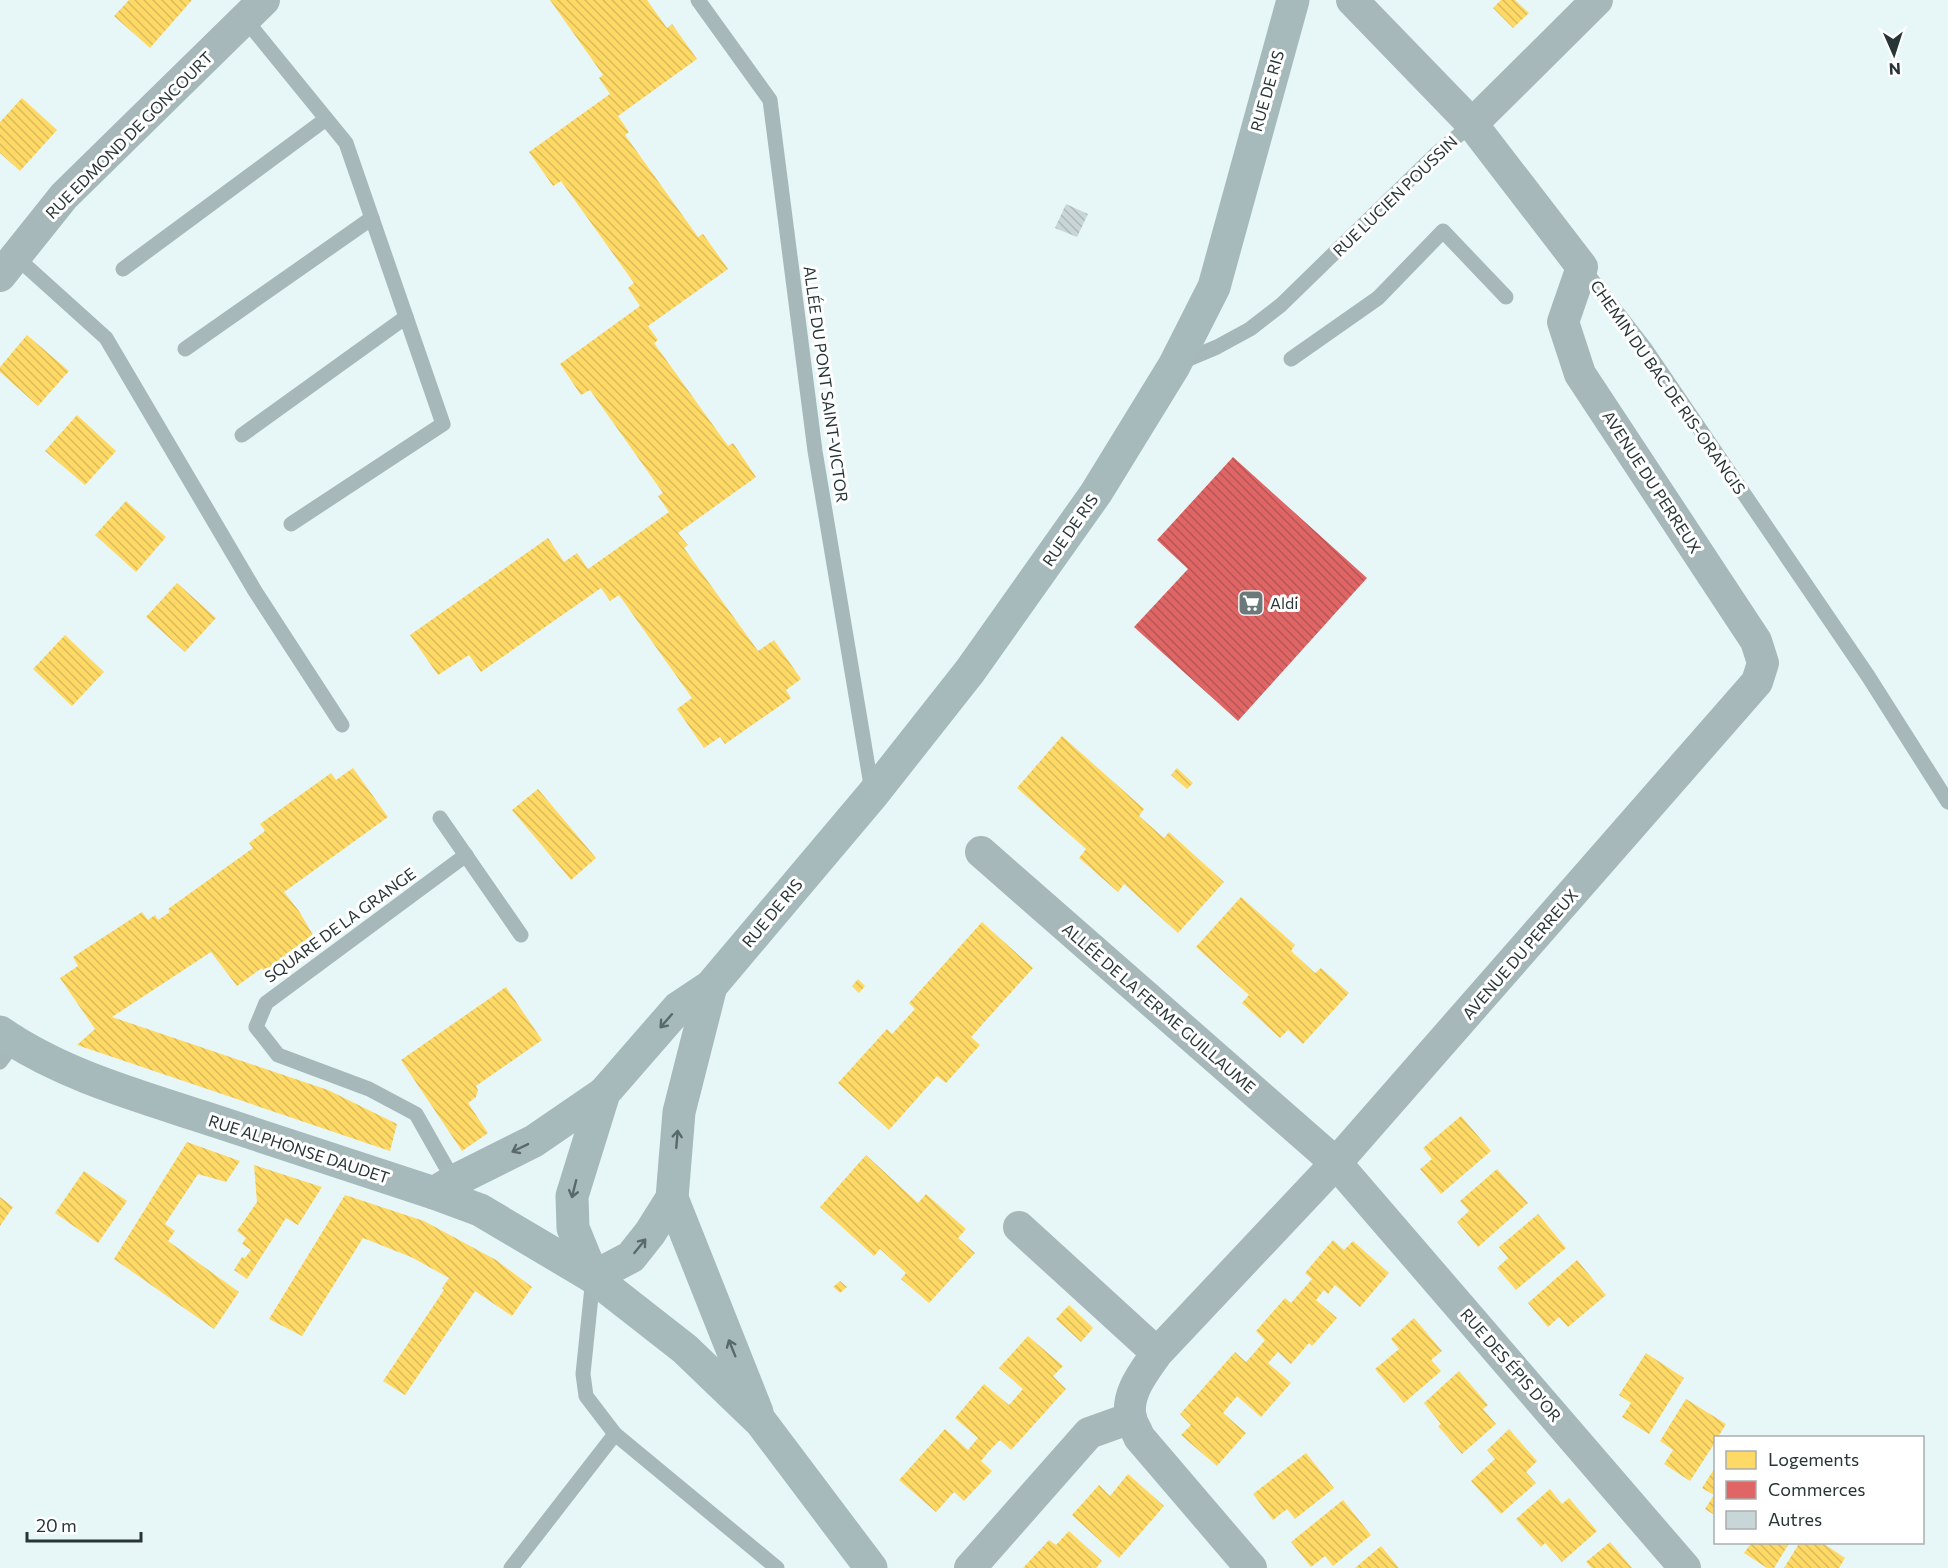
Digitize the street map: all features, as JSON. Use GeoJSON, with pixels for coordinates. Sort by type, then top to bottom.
{"type":"FeatureCollection","features":[{"type":"Feature","properties":{"kind":"main road","name":"RUE DE RIS"},"geometry":{"type":"LineString","coordinates":[[444,1187],[534,1141],[604,1093],[678,1008],[711,986],[873,794],[970,671],[1096,493],[1174,366],[1214,287],[1293,0]]}},
{"type":"Feature","properties":{"kind":"main road","name":"RUE DE RIS"},"geometry":{"type":"LineString","coordinates":[[604,1093],[572,1196],[573,1228],[593,1277],[631,1257],[650,1233],[672,1198],[679,1112],[711,986]]}},
{"type":"Feature","properties":{"kind":"main road","name":"RUE ALPHONSE DAUDET"},"geometry":{"type":"LineString","coordinates":[[5,1045],[133,1094],[444,1187],[593,1277],[653,1322],[761,1422]]}},
{"type":"Feature","properties":{"kind":"main road"},"geometry":{"type":"LineString","coordinates":[[672,1198],[761,1422],[871,1568]]}},
{"type":"Feature","properties":{"kind":"street","name":"CHEMIN DU BAC DE RIS-ORANGIS"},"geometry":{"type":"LineString","coordinates":[[1352,0],[1472,124],[1582,267]]}},
{"type":"Feature","properties":{"kind":"street","name":"RUE LUCIEN POUSSIN"},"geometry":{"type":"LineString","coordinates":[[1472,124],[1597,0]]}},
{"type":"Feature","properties":{"kind":"street","name":"RUE EDMOND DE GONCOURT"},"geometry":{"type":"LineString","coordinates":[[8,266],[64,196],[255,10]]}},
{"type":"Feature","properties":{"kind":"street","name":"AVENUE DU PERREUX"},"geometry":{"type":"LineString","coordinates":[[1131,1418],[1130,1404],[1134,1387],[1157,1353],[1336,1163],[1757,682],[1763,663],[1756,641],[1580,374],[1563,322],[1582,267]]}},
{"type":"Feature","properties":{"kind":"street","name":"ALLÉE DE LA FERME GUILLAUME"},"geometry":{"type":"LineString","coordinates":[[981,852],[1336,1163]]}},
{"type":"Feature","properties":{"kind":"street","name":"RUE DES ÉPIS D'OR"},"geometry":{"type":"LineString","coordinates":[[1336,1163],[1685,1568]]}},
{"type":"Feature","properties":{"kind":"street"},"geometry":{"type":"LineString","coordinates":[[1019,1227],[1157,1353]]}},
{"type":"Feature","properties":{"kind":"street"},"geometry":{"type":"LineString","coordinates":[[970,1568],[1089,1433],[1131,1418],[1139,1437],[1251,1568]]}},
{"type":"Feature","properties":{"kind":"lane","name":"ALLÉE DU PONT SAINT-VICTOR"},"geometry":{"type":"LineString","coordinates":[[698,0],[770,100],[815,451],[873,794]]}},
{"type":"Feature","properties":{"kind":"lane"},"geometry":{"type":"LineString","coordinates":[[255,10],[326,118],[346,143],[442,424],[291,524]]}},
{"type":"Feature","properties":{"kind":"lane"},"geometry":{"type":"LineString","coordinates":[[123,269],[326,118]]}},
{"type":"Feature","properties":{"kind":"lane","name":"RUE LUCIEN POUSSIN"},"geometry":{"type":"LineString","coordinates":[[1174,366],[1242,334],[1281,305],[1437,153],[1472,124]]}},
{"type":"Feature","properties":{"kind":"lane"},"geometry":{"type":"LineString","coordinates":[[185,349],[372,218]]}},
{"type":"Feature","properties":{"kind":"lane"},"geometry":{"type":"LineString","coordinates":[[1291,360],[1378,298],[1443,231],[1506,297]]}},
{"type":"Feature","properties":{"kind":"lane"},"geometry":{"type":"LineString","coordinates":[[8,266],[106,338],[255,591],[342,725]]}},
{"type":"Feature","properties":{"kind":"lane","name":"CHEMIN DU BAC DE RIS-ORANGIS"},"geometry":{"type":"LineString","coordinates":[[1582,267],[1657,367],[1868,675],[1948,802]]}},
{"type":"Feature","properties":{"kind":"lane"},"geometry":{"type":"LineString","coordinates":[[242,435],[406,317]]}},
{"type":"Feature","properties":{"kind":"lane"},"geometry":{"type":"LineString","coordinates":[[440,819],[521,935]]}},
{"type":"Feature","properties":{"kind":"lane","name":"SQUARE DE LA GRANGE"},"geometry":{"type":"LineString","coordinates":[[444,1187],[416,1114],[369,1089],[278,1055],[256,1027],[266,1003],[466,855]]}},
{"type":"Feature","properties":{"kind":"lane"},"geometry":{"type":"LineString","coordinates":[[593,1277],[583,1374],[586,1396],[615,1434],[777,1568]]}},
{"type":"Feature","properties":{"kind":"lane"},"geometry":{"type":"LineString","coordinates":[[512,1568],[615,1434]]}},
{"type":"Feature","properties":{"kind":"building: Logements"},"geometry":{"type":"Polygon","coordinates":[[[129,0],[192,0],[150,48],[114,16],[129,0]]]}},
{"type":"Feature","properties":{"kind":"building: Logements"},"geometry":{"type":"Polygon","coordinates":[[[550,0],[647,0],[667,28],[672,24],[697,59],[618,116],[629,132],[625,135],[698,237],[703,234],[728,269],[648,326],[658,340],[654,343],[728,446],[733,443],[756,477],[678,533],[688,545],[684,548],[758,651],[774,640],[801,679],[786,690],[791,698],[725,744],[720,737],[704,748],[677,709],[692,698],[619,595],[610,601],[601,588],[481,672],[469,655],[438,675],[410,635],[548,538],[564,562],[577,553],[588,569],[669,512],[658,496],[663,493],[590,390],[581,395],[560,364],[640,306],[628,288],[634,283],[561,181],[553,186],[529,152],[610,94],[599,78],[603,75],[550,0]]]}},
{"type":"Feature","properties":{"kind":"building: Logements"},"geometry":{"type":"Polygon","coordinates":[[[1501,0],[1515,0],[1529,13],[1513,28],[1493,8],[1501,0]]]}},
{"type":"Feature","properties":{"kind":"building: Logements"},"geometry":{"type":"Polygon","coordinates":[[[22,98],[57,130],[20,171],[0,153],[0,122],[22,98]]]}},
{"type":"Feature","properties":{"kind":"building: Logements"},"geometry":{"type":"Polygon","coordinates":[[[27,335],[69,371],[38,406],[0,372],[0,367],[27,335]]]}},
{"type":"Feature","properties":{"kind":"building: Logements"},"geometry":{"type":"Polygon","coordinates":[[[77,415],[116,451],[85,485],[45,451],[77,415]]]}},
{"type":"Feature","properties":{"kind":"building: Logements"},"geometry":{"type":"Polygon","coordinates":[[[126,501],[166,537],[136,572],[95,535],[126,501]]]}},
{"type":"Feature","properties":{"kind":"building: Logements"},"geometry":{"type":"Polygon","coordinates":[[[177,583],[216,618],[185,652],[146,617],[177,583]]]}},
{"type":"Feature","properties":{"kind":"building: Logements"},"geometry":{"type":"Polygon","coordinates":[[[65,635],[104,672],[72,706],[33,669],[65,635]]]}},
{"type":"Feature","properties":{"kind":"building: Logements"},"geometry":{"type":"Polygon","coordinates":[[[1062,736],[1144,809],[1139,816],[1164,838],[1169,832],[1224,882],[1178,933],[1124,884],[1118,892],[1079,858],[1086,849],[1017,788],[1062,736]]]}},
{"type":"Feature","properties":{"kind":"building: Logements"},"geometry":{"type":"Polygon","coordinates":[[[353,768],[388,817],[284,892],[299,911],[313,935],[286,954],[289,959],[266,975],[262,968],[237,986],[211,952],[112,1017],[328,1090],[397,1124],[390,1151],[77,1045],[95,1029],[60,978],[78,966],[73,957],[142,912],[148,920],[155,915],[158,920],[170,912],[168,909],[253,848],[249,843],[265,831],[260,824],[331,773],[336,780],[353,768]]]}},
{"type":"Feature","properties":{"kind":"building: Logements"},"geometry":{"type":"Polygon","coordinates":[[[1177,768],[1193,783],[1187,789],[1171,775],[1177,768]]]}},
{"type":"Feature","properties":{"kind":"building: Logements"},"geometry":{"type":"Polygon","coordinates":[[[538,789],[596,858],[571,880],[512,810],[538,789]]]}},
{"type":"Feature","properties":{"kind":"building: Logements"},"geometry":{"type":"Polygon","coordinates":[[[1241,897],[1295,945],[1291,951],[1315,973],[1321,968],[1349,993],[1303,1044],[1288,1030],[1280,1038],[1242,1003],[1249,995],[1196,947],[1241,897]]]}},
{"type":"Feature","properties":{"kind":"building: Logements"},"geometry":{"type":"Polygon","coordinates":[[[982,922],[1033,968],[971,1037],[980,1045],[946,1083],[937,1076],[889,1130],[838,1083],[887,1029],[892,1034],[915,1009],[909,1003],[982,922]]]}},
{"type":"Feature","properties":{"kind":"building: Logements"},"geometry":{"type":"Polygon","coordinates":[[[858,979],[865,986],[859,993],[852,986],[858,979]]]}},
{"type":"Feature","properties":{"kind":"building: Logements"},"geometry":{"type":"Polygon","coordinates":[[[506,987],[542,1040],[476,1086],[478,1090],[476,1097],[468,1103],[488,1133],[462,1151],[401,1060],[506,987]]]}},
{"type":"Feature","properties":{"kind":"building: Logements"},"geometry":{"type":"Polygon","coordinates":[[[1461,1116],[1491,1151],[1441,1194],[1420,1169],[1432,1159],[1423,1148],[1461,1116]]]}},
{"type":"Feature","properties":{"kind":"building: Logements"},"geometry":{"type":"Polygon","coordinates":[[[187,1142],[240,1161],[226,1182],[198,1174],[165,1224],[175,1231],[168,1241],[239,1292],[214,1329],[114,1259],[187,1142]]]}},
{"type":"Feature","properties":{"kind":"building: Logements"},"geometry":{"type":"Polygon","coordinates":[[[866,1155],[918,1203],[926,1194],[966,1229],[958,1238],[975,1253],[929,1303],[901,1279],[906,1273],[880,1249],[874,1256],[820,1207],[866,1155]]]}},
{"type":"Feature","properties":{"kind":"building: Logements"},"geometry":{"type":"Polygon","coordinates":[[[254,1165],[322,1187],[298,1225],[286,1218],[247,1279],[234,1270],[242,1257],[245,1258],[251,1250],[242,1244],[246,1238],[237,1231],[257,1202],[254,1165]]]}},
{"type":"Feature","properties":{"kind":"building: Logements"},"geometry":{"type":"Polygon","coordinates":[[[1497,1169],[1528,1203],[1478,1247],[1457,1222],[1469,1211],[1460,1201],[1497,1169]]]}},
{"type":"Feature","properties":{"kind":"building: Logements"},"geometry":{"type":"Polygon","coordinates":[[[84,1171],[127,1201],[98,1243],[55,1213],[84,1171]]]}},
{"type":"Feature","properties":{"kind":"building: Logements"},"geometry":{"type":"Polygon","coordinates":[[[345,1195],[424,1221],[496,1260],[532,1287],[512,1316],[475,1291],[405,1395],[383,1381],[444,1290],[442,1288],[449,1278],[411,1257],[363,1238],[302,1336],[269,1319],[345,1195]]]}},
{"type":"Feature","properties":{"kind":"building: Logements"},"geometry":{"type":"Polygon","coordinates":[[[0,1197],[13,1207],[0,1226],[0,1197]]]}},
{"type":"Feature","properties":{"kind":"building: Logements"},"geometry":{"type":"Polygon","coordinates":[[[1538,1214],[1566,1248],[1516,1290],[1497,1268],[1508,1258],[1499,1247],[1538,1214]]]}},
{"type":"Feature","properties":{"kind":"building: Logements"},"geometry":{"type":"Polygon","coordinates":[[[1333,1240],[1344,1250],[1353,1241],[1389,1273],[1360,1307],[1335,1285],[1328,1294],[1324,1290],[1316,1300],[1337,1318],[1312,1346],[1309,1343],[1291,1364],[1278,1352],[1268,1363],[1291,1383],[1261,1417],[1237,1396],[1223,1413],[1246,1433],[1217,1466],[1181,1435],[1191,1425],[1180,1414],[1235,1352],[1246,1362],[1255,1352],[1265,1340],[1256,1331],[1285,1298],[1291,1303],[1312,1279],[1305,1273],[1333,1240]]]}},
{"type":"Feature","properties":{"kind":"building: Logements"},"geometry":{"type":"Polygon","coordinates":[[[1577,1260],[1606,1295],[1568,1327],[1559,1317],[1548,1327],[1528,1303],[1577,1260]]]}},
{"type":"Feature","properties":{"kind":"building: Logements"},"geometry":{"type":"Polygon","coordinates":[[[840,1281],[847,1287],[840,1293],[833,1287],[840,1281]]]}},
{"type":"Feature","properties":{"kind":"building: Logements"},"geometry":{"type":"Polygon","coordinates":[[[1069,1305],[1093,1328],[1081,1342],[1056,1319],[1069,1305]]]}},
{"type":"Feature","properties":{"kind":"building: Logements"},"geometry":{"type":"Polygon","coordinates":[[[1414,1318],[1442,1351],[1431,1360],[1441,1371],[1404,1403],[1375,1369],[1399,1349],[1391,1339],[1414,1318]]]}},
{"type":"Feature","properties":{"kind":"building: Logements"},"geometry":{"type":"Polygon","coordinates":[[[1028,1336],[1063,1366],[1053,1376],[1066,1389],[1011,1450],[1000,1440],[990,1450],[981,1461],[992,1471],[964,1501],[954,1492],[936,1512],[899,1480],[945,1429],[968,1450],[978,1438],[955,1418],[984,1384],[1009,1405],[1023,1389],[999,1368],[1028,1336]]]}},
{"type":"Feature","properties":{"kind":"building: Logements"},"geometry":{"type":"Polygon","coordinates":[[[1646,1353],[1684,1378],[1649,1434],[1622,1417],[1631,1403],[1619,1395],[1646,1353]]]}},
{"type":"Feature","properties":{"kind":"building: Logements"},"geometry":{"type":"Polygon","coordinates":[[[1459,1371],[1488,1405],[1483,1409],[1496,1424],[1462,1454],[1438,1426],[1441,1424],[1424,1403],[1459,1371]]]}},
{"type":"Feature","properties":{"kind":"building: Logements"},"geometry":{"type":"Polygon","coordinates":[[[1686,1399],[1726,1424],[1719,1436],[1714,1436],[1714,1444],[1690,1481],[1664,1464],[1673,1450],[1660,1441],[1686,1399]]]}},
{"type":"Feature","properties":{"kind":"building: Logements"},"geometry":{"type":"Polygon","coordinates":[[[1509,1429],[1537,1461],[1526,1472],[1536,1483],[1501,1514],[1471,1481],[1495,1459],[1487,1450],[1509,1429]]]}},
{"type":"Feature","properties":{"kind":"building: Logements"},"geometry":{"type":"Polygon","coordinates":[[[1306,1453],[1334,1488],[1295,1519],[1287,1509],[1273,1520],[1253,1494],[1306,1453]]]}},
{"type":"Feature","properties":{"kind":"building: Logements"},"geometry":{"type":"Polygon","coordinates":[[[1714,1469],[1714,1495],[1702,1488],[1714,1469]]]}},
{"type":"Feature","properties":{"kind":"building: Logements"},"geometry":{"type":"Polygon","coordinates":[[[1128,1474],[1164,1506],[1119,1558],[1072,1515],[1099,1485],[1110,1496],[1128,1474]]]}},
{"type":"Feature","properties":{"kind":"building: Logements"},"geometry":{"type":"Polygon","coordinates":[[[1550,1489],[1562,1504],[1569,1498],[1597,1531],[1562,1562],[1545,1543],[1541,1547],[1516,1519],[1550,1489]]]}},
{"type":"Feature","properties":{"kind":"building: Logements"},"geometry":{"type":"Polygon","coordinates":[[[1714,1495],[1714,1515],[1705,1509],[1714,1495]]]}},
{"type":"Feature","properties":{"kind":"building: Logements"},"geometry":{"type":"Polygon","coordinates":[[[1343,1500],[1371,1535],[1333,1566],[1325,1556],[1311,1567],[1291,1542],[1343,1500]]]}},
{"type":"Feature","properties":{"kind":"building: Logements"},"geometry":{"type":"Polygon","coordinates":[[[1069,1531],[1102,1561],[1096,1568],[1023,1568],[1049,1540],[1056,1545],[1069,1531]]]}},
{"type":"Feature","properties":{"kind":"building: Logements"},"geometry":{"type":"Polygon","coordinates":[[[1610,1542],[1632,1568],[1592,1568],[1586,1562],[1610,1542]]]}},
{"type":"Feature","properties":{"kind":"building: Logements"},"geometry":{"type":"Polygon","coordinates":[[[1751,1544],[1789,1544],[1774,1568],[1767,1568],[1744,1553],[1751,1544]]]}},
{"type":"Feature","properties":{"kind":"building: Logements"},"geometry":{"type":"Polygon","coordinates":[[[1799,1544],[1824,1544],[1845,1558],[1839,1568],[1784,1568],[1799,1544]]]}},
{"type":"Feature","properties":{"kind":"building: Logements"},"geometry":{"type":"Polygon","coordinates":[[[1381,1546],[1399,1568],[1355,1568],[1381,1546]]]}},
{"type":"Feature","properties":{"kind":"building: Commerces","name":"Aldi"},"geometry":{"type":"Polygon","coordinates":[[[1233,457],[1367,578],[1238,721],[1134,627],[1188,569],[1157,540],[1233,457]]]}},
{"type":"Feature","properties":{"kind":"building: Autres"},"geometry":{"type":"Polygon","coordinates":[[[1066,204],[1088,214],[1077,237],[1055,228],[1066,204]]]}},
{"type":"Feature","properties":{"kind":"place","name":"Aldi"},"geometry":{"type":"Point","coordinates":[1251,603]}}]}
